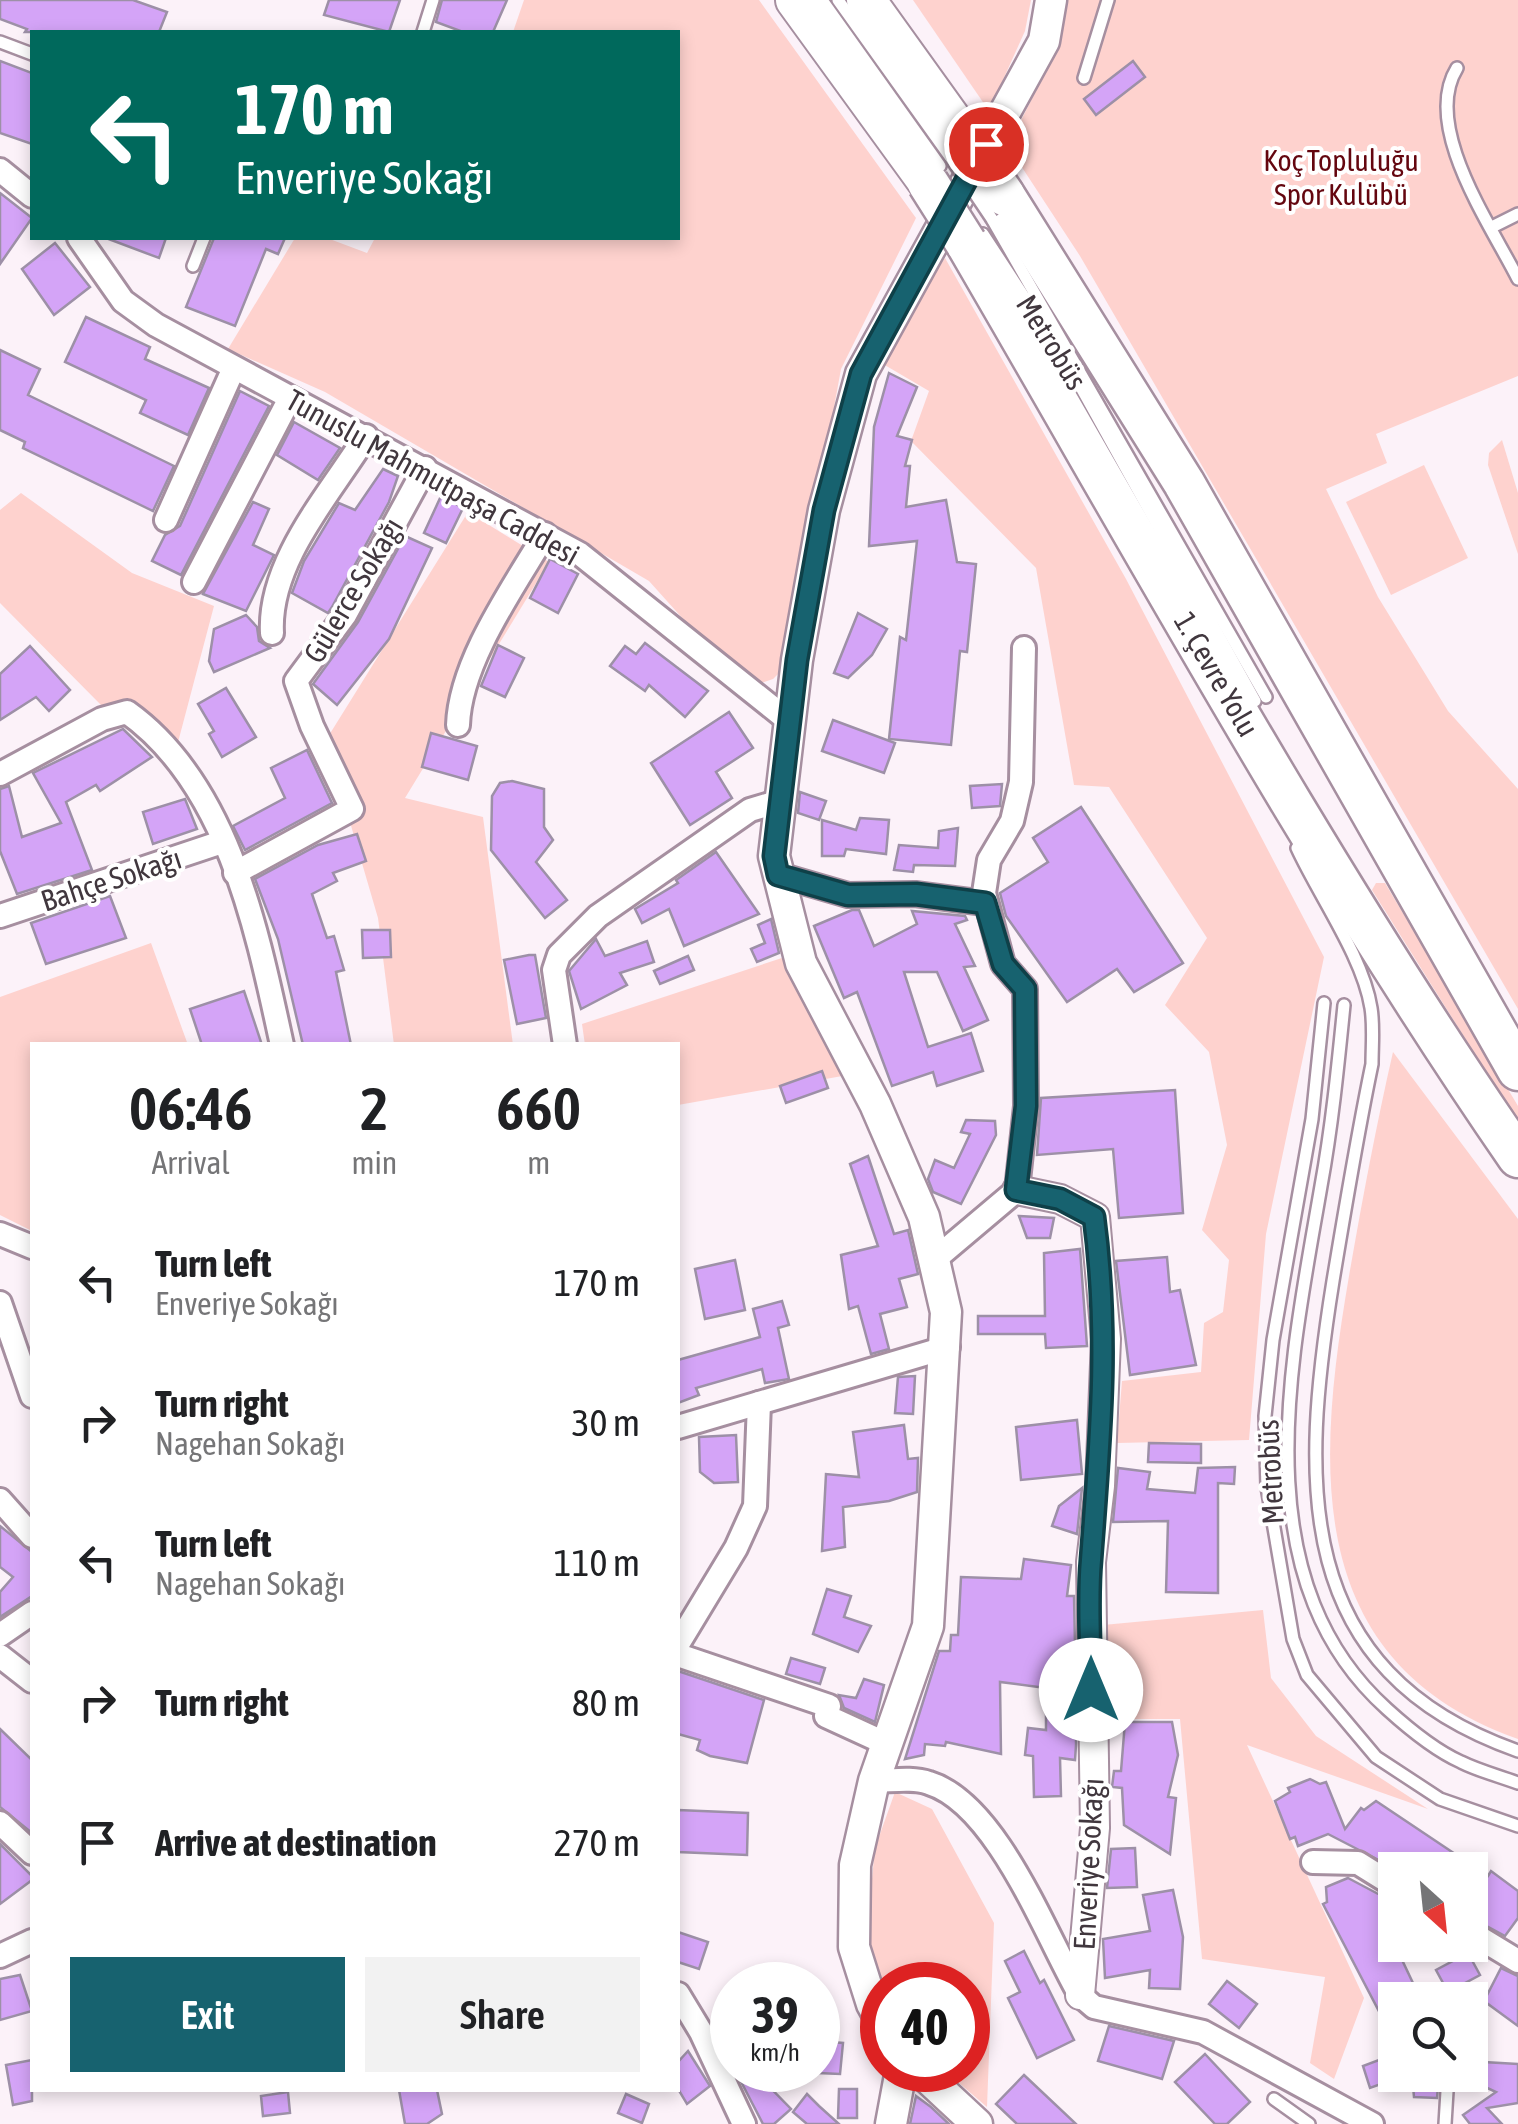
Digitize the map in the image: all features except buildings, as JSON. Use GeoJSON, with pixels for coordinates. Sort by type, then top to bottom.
{"type":"FeatureCollection","features":[{"type":"Feature","properties":{"kind":"highway"},"geometry":{"type":"LineString","coordinates":[[795,0],[948,164]]}},
{"type":"Feature","properties":{"kind":"highway"},"geometry":{"type":"LineString","coordinates":[[866,0],[948,164]]}},
{"type":"Feature","properties":{"kind":"highway"},"geometry":{"type":"LineString","coordinates":[[895,0],[916,32],[948,164]]}},
{"type":"Feature","properties":{"kind":"highway","name":"1. Çevre Yolu"},"geometry":{"type":"LineString","coordinates":[[948,164],[986,222],[1214,668],[1425,1018],[1518,1156]]}},
{"type":"Feature","properties":{"kind":"highway","name":"1. Çevre Yolu"},"geometry":{"type":"LineString","coordinates":[[948,164],[986,222],[1184,483],[1518,1070]]}},
{"type":"Feature","properties":{"kind":"highway"},"geometry":{"type":"LineString","coordinates":[[1352,989],[1425,1018]]}},
{"type":"Feature","properties":{"kind":"main road"},"geometry":{"type":"LineString","coordinates":[[860,1967],[852,1919],[855,1865],[874,1781],[928,1626],[948,1347],[946,1312],[924,1218],[875,1104],[801,963],[774,856],[789,721],[824,510],[861,374],[1044,41],[1050,0]]}},
{"type":"Feature","properties":{"kind":"main road"},"geometry":{"type":"LineString","coordinates":[[891,2124],[898,2092]]}},
{"type":"Feature","properties":{"kind":"main road"},"geometry":{"type":"LineString","coordinates":[[942,2092],[977,2124]]}},
{"type":"Feature","properties":{"kind":"street"},"geometry":{"type":"LineString","coordinates":[[0,170],[30,194]]}},
{"type":"Feature","properties":{"kind":"street","name":"Tunuslu Mahmutpaşa Caddesi"},"geometry":{"type":"LineString","coordinates":[[80,240],[123,300],[233,370],[366,436],[580,554],[789,721]]}},
{"type":"Feature","properties":{"kind":"street"},"geometry":{"type":"LineString","coordinates":[[166,520],[233,370]]}},
{"type":"Feature","properties":{"kind":"street"},"geometry":{"type":"LineString","coordinates":[[194,582],[290,398]]}},
{"type":"Feature","properties":{"kind":"street"},"geometry":{"type":"LineString","coordinates":[[272,633],[270,603],[286,564],[366,436]]}},
{"type":"Feature","properties":{"kind":"street","name":"Gülerce Sokağı"},"geometry":{"type":"LineString","coordinates":[[235,873],[352,810],[312,726],[296,681],[344,615],[425,468]]}},
{"type":"Feature","properties":{"kind":"street"},"geometry":{"type":"LineString","coordinates":[[458,725],[458,703],[492,624],[545,534]]}},
{"type":"Feature","properties":{"kind":"street"},"geometry":{"type":"LineString","coordinates":[[934,1260],[1016,1190],[1026,1106],[1025,989],[1003,964],[985,903],[989,860],[1012,821],[1021,782],[1024,648]]}},
{"type":"Feature","properties":{"kind":"street"},"geometry":{"type":"LineString","coordinates":[[0,774],[102,719],[127,712],[152,730],[186,768],[235,873],[281,1042]]}},
{"type":"Feature","properties":{"kind":"street"},"geometry":{"type":"LineString","coordinates":[[565,1042],[554,970],[559,955],[598,916],[750,810],[780,801]]}},
{"type":"Feature","properties":{"kind":"street","name":"Bahçe Sokağı"},"geometry":{"type":"LineString","coordinates":[[0,916],[222,842]]}},
{"type":"Feature","properties":{"kind":"street"},"geometry":{"type":"LineString","coordinates":[[778,875],[848,895],[916,894],[985,903]]}},
{"type":"Feature","properties":{"kind":"street","name":"Enveriye Sokağı"},"geometry":{"type":"LineString","coordinates":[[1016,1190],[1060,1199],[1094,1217],[1100,1262],[1106,1357],[1100,1486],[1090,1562],[1095,1828],[1080,1995]]}},
{"type":"Feature","properties":{"kind":"street"},"geometry":{"type":"LineString","coordinates":[[0,1234],[30,1246]]}},
{"type":"Feature","properties":{"kind":"street"},"geometry":{"type":"LineString","coordinates":[[0,1303],[30,1390]]}},
{"type":"Feature","properties":{"kind":"street"},"geometry":{"type":"LineString","coordinates":[[680,1426],[948,1347]]}},
{"type":"Feature","properties":{"kind":"street"},"geometry":{"type":"LineString","coordinates":[[680,1641],[736,1548],[755,1506],[759,1403]]}},
{"type":"Feature","properties":{"kind":"street"},"geometry":{"type":"LineString","coordinates":[[0,1500],[30,1534]]}},
{"type":"Feature","properties":{"kind":"street"},"geometry":{"type":"LineString","coordinates":[[0,1635],[30,1614]]}},
{"type":"Feature","properties":{"kind":"street"},"geometry":{"type":"LineString","coordinates":[[0,1656],[30,1678]]}},
{"type":"Feature","properties":{"kind":"street"},"geometry":{"type":"LineString","coordinates":[[680,1656],[829,1706],[826,1716],[887,1744]]}},
{"type":"Feature","properties":{"kind":"street"},"geometry":{"type":"LineString","coordinates":[[874,1781],[931,1783],[978,1817],[1013,1867],[1080,1995],[1094,2007],[1203,2032],[1372,2124]]}},
{"type":"Feature","properties":{"kind":"street"},"geometry":{"type":"LineString","coordinates":[[0,1823],[30,1851]]}},
{"type":"Feature","properties":{"kind":"street"},"geometry":{"type":"LineString","coordinates":[[1312,1862],[1358,1864],[1378,1876]]}},
{"type":"Feature","properties":{"kind":"street"},"geometry":{"type":"LineString","coordinates":[[0,1956],[30,1942]]}},
{"type":"Feature","properties":{"kind":"street"},"geometry":{"type":"LineString","coordinates":[[1488,1943],[1518,1961]]}},
{"type":"Feature","properties":{"kind":"street"},"geometry":{"type":"LineString","coordinates":[[680,1997],[701,2032],[744,2124]]}},
{"type":"Feature","properties":{"kind":"lane"},"geometry":{"type":"LineString","coordinates":[[424,30],[433,0]]}},
{"type":"Feature","properties":{"kind":"lane"},"geometry":{"type":"LineString","coordinates":[[822,0],[948,164]]}},
{"type":"Feature","properties":{"kind":"lane"},"geometry":{"type":"LineString","coordinates":[[838,0],[948,164]]}},
{"type":"Feature","properties":{"kind":"lane"},"geometry":{"type":"LineString","coordinates":[[1084,78],[1108,0]]}},
{"type":"Feature","properties":{"kind":"lane"},"geometry":{"type":"LineString","coordinates":[[0,42],[30,53]]}},
{"type":"Feature","properties":{"kind":"lane"},"geometry":{"type":"LineString","coordinates":[[1456,68],[1445,92],[1448,133],[1518,279]]}},
{"type":"Feature","properties":{"kind":"lane"},"geometry":{"type":"LineString","coordinates":[[1492,227],[1518,214]]}},
{"type":"Feature","properties":{"kind":"lane","name":"Metrobüs"},"geometry":{"type":"LineString","coordinates":[[986,222],[1260,699]]}},
{"type":"Feature","properties":{"kind":"lane"},"geometry":{"type":"LineString","coordinates":[[193,266],[203,240]]}},
{"type":"Feature","properties":{"kind":"lane"},"geometry":{"type":"LineString","coordinates":[[1214,668],[1286,824]]}},
{"type":"Feature","properties":{"kind":"lane"},"geometry":{"type":"LineString","coordinates":[[1293,840],[1352,989],[1371,1006],[1372,1064],[1317,1380],[1312,1445],[1315,1512],[1334,1582],[1381,1660],[1430,1708],[1476,1735],[1518,1750]]}},
{"type":"Feature","properties":{"kind":"lane","name":"Metrobüs"},"geometry":{"type":"LineString","coordinates":[[1352,989],[1295,1338],[1287,1420],[1296,1542],[1328,1639],[1374,1698],[1408,1728],[1459,1762],[1518,1783]]}},
{"type":"Feature","properties":{"kind":"lane","name":"Metrobüs"},"geometry":{"type":"LineString","coordinates":[[1324,1003],[1312,1118],[1273,1340],[1265,1416],[1267,1487],[1292,1639],[1306,1675],[1376,1756],[1440,1799],[1518,1826]]}},
{"type":"Feature","properties":{"kind":"lane"},"geometry":{"type":"LineString","coordinates":[[1446,2124],[1447,2092]]}},
{"type":"Feature","properties":{"kind":"lane"},"geometry":{"type":"LineString","coordinates":[[1274,2100],[1309,2124]]}},
{"type":"Feature","properties":{"kind":"green space"},"geometry":{"type":"Polygon","coordinates":[[[524,0],[759,0],[916,218],[841,369],[787,665],[773,679],[758,684],[693,630],[649,581],[325,392],[228,349],[294,240],[332,240],[367,253],[374,240],[680,240],[680,30],[514,30],[524,0]]]}},
{"type":"Feature","properties":{"kind":"green space"},"geometry":{"type":"Polygon","coordinates":[[[913,0],[1031,0],[1025,31],[989,111],[913,0]]]}},
{"type":"Feature","properties":{"kind":"green space","name":"Koç Topluluğu Spor Kulübü"},"geometry":{"type":"Polygon","coordinates":[[[1063,0],[1518,0],[1518,376],[1376,434],[1387,463],[1326,489],[1378,597],[1448,711],[1518,789],[1518,1009],[1080,256],[1008,146],[1049,65],[1063,0]]]}},
{"type":"Feature","properties":{"kind":"green space"},"geometry":{"type":"Polygon","coordinates":[[[945,258],[1126,579],[1324,957],[1266,1234],[1249,1440],[1117,1443],[1122,1381],[1201,1372],[1204,1323],[1223,1312],[1229,1260],[1202,1230],[1227,1145],[1209,1052],[1165,1005],[1207,938],[1109,787],[1074,785],[1036,568],[911,441],[929,391],[883,364],[912,308],[945,258]]]}},
{"type":"Feature","properties":{"kind":"green space"},"geometry":{"type":"Polygon","coordinates":[[[1502,440],[1518,493],[1518,554],[1488,465],[1489,453],[1502,440]]]}},
{"type":"Feature","properties":{"kind":"green space"},"geometry":{"type":"Polygon","coordinates":[[[1424,465],[1468,558],[1391,595],[1346,502],[1424,465]]]}},
{"type":"Feature","properties":{"kind":"green space"},"geometry":{"type":"Polygon","coordinates":[[[21,493],[132,573],[214,606],[177,746],[102,706],[0,603],[0,510],[21,493]]]}},
{"type":"Feature","properties":{"kind":"green space"},"geometry":{"type":"Polygon","coordinates":[[[468,512],[549,562],[405,798],[483,817],[513,1042],[394,1042],[378,918],[326,740],[468,512]]]}},
{"type":"Feature","properties":{"kind":"green space"},"geometry":{"type":"Polygon","coordinates":[[[1376,883],[1385,883],[1518,1106],[1518,1123],[1372,890],[1376,883]]]}},
{"type":"Feature","properties":{"kind":"green space"},"geometry":{"type":"Polygon","coordinates":[[[151,943],[187,1042],[30,1042],[30,1230],[0,1215],[0,997],[151,943]]]}},
{"type":"Feature","properties":{"kind":"green space"},"geometry":{"type":"Polygon","coordinates":[[[788,956],[848,1075],[680,1105],[680,1042],[585,1042],[582,1024],[788,956]]]}},
{"type":"Feature","properties":{"kind":"green space"},"geometry":{"type":"Polygon","coordinates":[[[1393,1052],[1518,1219],[1518,1739],[1447,1705],[1395,1660],[1360,1608],[1340,1549],[1331,1484],[1331,1416],[1338,1346],[1393,1052]]]}},
{"type":"Feature","properties":{"kind":"green space"},"geometry":{"type":"Polygon","coordinates":[[[1263,1610],[1271,1678],[1316,1736],[1428,1809],[1247,1745],[1364,1998],[1334,2079],[1310,2063],[1325,1977],[1202,1959],[1180,1719],[1112,1719],[1103,1625],[1263,1610]]]}},
{"type":"Feature","properties":{"kind":"green space"},"geometry":{"type":"Polygon","coordinates":[[[895,1792],[932,1809],[994,1923],[990,2028],[990,1962],[874,1962],[867,1930],[875,1848],[895,1792]]]}},
{"type":"Feature","properties":{"kind":"green space"},"geometry":{"type":"Polygon","coordinates":[[[970,2092],[988,2092],[987,2107],[970,2092]]]}},
{"type":"Feature","properties":{"kind":"route"},"geometry":{"type":"LineString","coordinates":[[986,144],[861,374],[824,510],[797,660],[774,856],[778,875],[848,895],[916,894],[985,903],[1003,964],[1025,989],[1026,1106],[1016,1190],[1060,1199],[1094,1217],[1100,1262],[1106,1338],[1100,1486],[1090,1562],[1091,1690]]}}]}
